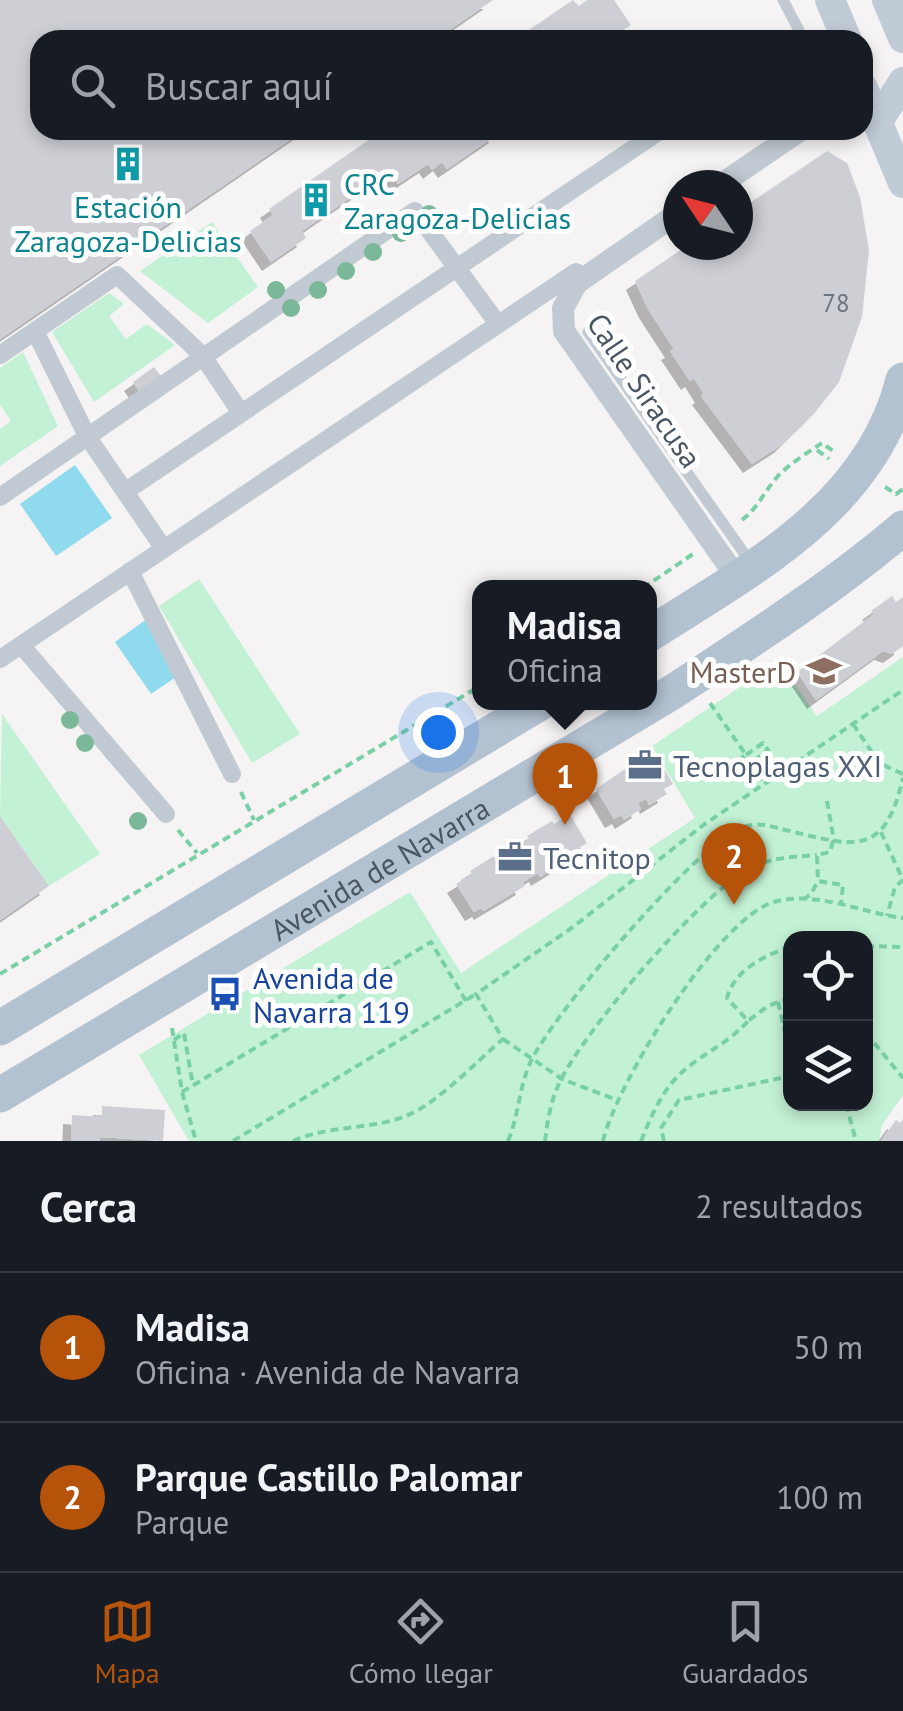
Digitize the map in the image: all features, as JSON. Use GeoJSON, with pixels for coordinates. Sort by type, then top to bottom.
{"type":"FeatureCollection","features":[{"type":"Feature","properties":{"kind":"main road"},"geometry":{"type":"LineString","coordinates":[[830,0],[843,30]]}},
{"type":"Feature","properties":{"kind":"main road"},"geometry":{"type":"LineString","coordinates":[[888,1],[903,38]]}},
{"type":"Feature","properties":{"kind":"main road"},"geometry":{"type":"LineString","coordinates":[[873,98],[903,82]]}},
{"type":"Feature","properties":{"kind":"main road"},"geometry":{"type":"LineString","coordinates":[[873,115],[903,183]]}},
{"type":"Feature","properties":{"kind":"main road"},"geometry":{"type":"LineString","coordinates":[[657,629],[816,521],[836,502],[877,448],[901,398]]}},
{"type":"Feature","properties":{"kind":"main road","name":"Avenida de Navarra"},"geometry":{"type":"LineString","coordinates":[[657,701],[776,624],[903,528]]}},
{"type":"Feature","properties":{"kind":"main road","name":"Avenida de Navarra"},"geometry":{"type":"LineString","coordinates":[[0,1028],[529,710]]}},
{"type":"Feature","properties":{"kind":"main road","name":"Avenida de Navarra"},"geometry":{"type":"LineString","coordinates":[[0,1095],[642,710]]}},
{"type":"Feature","properties":{"kind":"street"},"geometry":{"type":"LineString","coordinates":[[126,490],[645,140]]}},
{"type":"Feature","properties":{"kind":"street"},"geometry":{"type":"LineString","coordinates":[[742,170],[786,140]]}},
{"type":"Feature","properties":{"kind":"street"},"geometry":{"type":"LineString","coordinates":[[0,497],[415,210],[498,324]]}},
{"type":"Feature","properties":{"kind":"street","name":"Calle Siracusa"},"geometry":{"type":"LineString","coordinates":[[663,224],[577,284],[563,308],[564,331],[745,572]]}},
{"type":"Feature","properties":{"kind":"street"},"geometry":{"type":"LineString","coordinates":[[0,660],[576,272]]}},
{"type":"Feature","properties":{"kind":"street"},"geometry":{"type":"LineString","coordinates":[[0,356],[116,275],[202,355],[241,413]]}},
{"type":"Feature","properties":{"kind":"street"},"geometry":{"type":"LineString","coordinates":[[36,332],[87,436],[164,549]]}},
{"type":"Feature","properties":{"kind":"street"},"geometry":{"type":"LineString","coordinates":[[130,571],[232,774]]}},
{"type":"Feature","properties":{"kind":"street"},"geometry":{"type":"LineString","coordinates":[[21,645],[166,814]]}},
{"type":"Feature","properties":{"kind":"lane"},"geometry":{"type":"LineString","coordinates":[[783,0],[799,30]]}},
{"type":"Feature","properties":{"kind":"lane"},"geometry":{"type":"LineString","coordinates":[[588,332],[745,572]]}},
{"type":"Feature","properties":{"kind":"path"},"geometry":{"type":"LineString","coordinates":[[747,516],[777,476],[822,442]]}},
{"type":"Feature","properties":{"kind":"path"},"geometry":{"type":"LineString","coordinates":[[817,450],[829,460]]}},
{"type":"Feature","properties":{"kind":"path"},"geometry":{"type":"LineString","coordinates":[[655,580],[696,552]]}},
{"type":"Feature","properties":{"kind":"path"},"geometry":{"type":"LineString","coordinates":[[233,1141],[476,994],[573,926],[702,826],[903,690]]}},
{"type":"Feature","properties":{"kind":"path"},"geometry":{"type":"LineString","coordinates":[[0,974],[472,691]]}},
{"type":"Feature","properties":{"kind":"path"},"geometry":{"type":"LineString","coordinates":[[710,703],[746,755]]}},
{"type":"Feature","properties":{"kind":"path"},"geometry":{"type":"LineString","coordinates":[[508,1141],[532,1060],[582,987],[709,848],[739,828],[760,823],[834,841],[859,842],[881,832],[893,814],[903,776],[879,763],[853,724]]}},
{"type":"Feature","properties":{"kind":"path"},"geometry":{"type":"LineString","coordinates":[[763,743],[768,750],[734,774],[728,767],[746,755],[763,743]]}},
{"type":"Feature","properties":{"kind":"path"},"geometry":{"type":"LineString","coordinates":[[751,762],[764,783]]}},
{"type":"Feature","properties":{"kind":"path"},"geometry":{"type":"LineString","coordinates":[[232,774],[255,822]]}},
{"type":"Feature","properties":{"kind":"path"},"geometry":{"type":"LineString","coordinates":[[545,1141],[562,1079],[610,1010],[718,892],[764,862],[830,852],[834,841],[827,800]]}},
{"type":"Feature","properties":{"kind":"path"},"geometry":{"type":"LineString","coordinates":[[166,814],[198,855]]}},
{"type":"Feature","properties":{"kind":"path"},"geometry":{"type":"LineString","coordinates":[[881,832],[903,880],[894,887],[887,916]]}},
{"type":"Feature","properties":{"kind":"path"},"geometry":{"type":"LineString","coordinates":[[803,900],[818,880],[817,855]]}},
{"type":"Feature","properties":{"kind":"path"},"geometry":{"type":"LineString","coordinates":[[818,880],[843,885],[841,904]]}},
{"type":"Feature","properties":{"kind":"path"},"geometry":{"type":"LineString","coordinates":[[603,1141],[617,1100],[651,1039],[732,932],[771,903],[803,900],[841,904],[903,918]]}},
{"type":"Feature","properties":{"kind":"path"},"geometry":{"type":"LineString","coordinates":[[182,1092],[430,942],[466,1000]]}},
{"type":"Feature","properties":{"kind":"path"},"geometry":{"type":"LineString","coordinates":[[873,946],[903,947]]}},
{"type":"Feature","properties":{"kind":"path"},"geometry":{"type":"LineString","coordinates":[[748,1022],[727,998],[728,991],[746,969],[783,950]]}},
{"type":"Feature","properties":{"kind":"path"},"geometry":{"type":"LineString","coordinates":[[476,994],[503,1038],[532,1060],[562,1079],[617,1100]]}},
{"type":"Feature","properties":{"kind":"path"},"geometry":{"type":"LineString","coordinates":[[641,1141],[652,1115],[678,1076],[722,1047],[768,1006],[783,1000]]}},
{"type":"Feature","properties":{"kind":"path"},"geometry":{"type":"LineString","coordinates":[[778,1002],[783,1024]]}},
{"type":"Feature","properties":{"kind":"path"},"geometry":{"type":"LineString","coordinates":[[172,1028],[182,1092],[196,1141]]}},
{"type":"Feature","properties":{"kind":"path"},"geometry":{"type":"LineString","coordinates":[[174,1040],[184,1034],[193,1086]]}},
{"type":"Feature","properties":{"kind":"path"},"geometry":{"type":"LineString","coordinates":[[293,1141],[318,1132],[404,1117],[421,1108],[503,1038]]}},
{"type":"Feature","properties":{"kind":"path"},"geometry":{"type":"LineString","coordinates":[[873,1041],[903,1078]]}},
{"type":"Feature","properties":{"kind":"path"},"geometry":{"type":"LineString","coordinates":[[664,1141],[661,1128],[679,1100],[783,1078]]}},
{"type":"Feature","properties":{"kind":"path"},"geometry":{"type":"LineString","coordinates":[[848,1111],[856,1141]]}},
{"type":"Feature","properties":{"kind":"green space"},"geometry":{"type":"Polygon","coordinates":[[[212,222],[258,287],[208,323],[140,271],[212,222]]]}},
{"type":"Feature","properties":{"kind":"green space"},"geometry":{"type":"Polygon","coordinates":[[[109,293],[124,304],[109,316],[126,339],[147,324],[175,345],[94,402],[52,332],[109,293]]]}},
{"type":"Feature","properties":{"kind":"green space"},"geometry":{"type":"Polygon","coordinates":[[[23,352],[58,426],[0,466],[0,429],[11,421],[0,405],[0,368],[23,352]]]}},
{"type":"Feature","properties":{"kind":"green space"},"geometry":{"type":"Polygon","coordinates":[[[199,579],[300,734],[252,763],[159,606],[199,579]]]}},
{"type":"Feature","properties":{"kind":"green space"},"geometry":{"type":"Polygon","coordinates":[[[903,657],[903,1095],[882,1125],[879,1141],[189,1141],[139,1055],[410,892],[461,973],[695,818],[652,746],[779,661],[817,716],[903,657]]]}},
{"type":"Feature","properties":{"kind":"green space"},"geometry":{"type":"Polygon","coordinates":[[[2,714],[100,854],[49,886],[0,816],[2,714]]]}},
{"type":"Feature","properties":{"kind":"water"},"geometry":{"type":"Polygon","coordinates":[[[75,465],[112,518],[56,556],[20,504],[75,465]]]}},
{"type":"Feature","properties":{"kind":"water"},"geometry":{"type":"Polygon","coordinates":[[[151,616],[179,675],[151,694],[115,642],[151,616]]]}},
{"type":"Feature","properties":{"kind":"building","name":"Estación Zaragoza-Delicias"},"geometry":{"type":"Polygon","coordinates":[[[0,0],[493,0],[450,30],[30,30],[30,140],[289,140],[0,339],[0,0]]]}},
{"type":"Feature","properties":{"kind":"building"},"geometry":{"type":"Polygon","coordinates":[[[573,0],[579,6],[587,0],[614,0],[631,25],[623,30],[529,30],[573,0]]]}},
{"type":"Feature","properties":{"kind":"building","name":"CRC Zaragoza-Delicias"},"geometry":{"type":"Polygon","coordinates":[[[369,140],[489,140],[447,169],[442,162],[432,170],[428,164],[398,184],[389,171],[302,231],[306,238],[271,262],[250,231],[273,215],[269,209],[369,140]]]}},
{"type":"Feature","properties":{"kind":"building"},"geometry":{"type":"Polygon","coordinates":[[[827,151],[847,163],[860,197],[869,250],[862,317],[839,382],[783,444],[752,464],[701,396],[704,394],[694,378],[690,381],[670,351],[674,349],[635,281],[666,260],[753,260],[753,201],[827,151]]]}},
{"type":"Feature","properties":{"kind":"building"},"geometry":{"type":"Polygon","coordinates":[[[154,367],[164,380],[142,395],[133,382],[154,367]]]}},
{"type":"Feature","properties":{"kind":"building"},"geometry":{"type":"Polygon","coordinates":[[[892,596],[896,602],[903,597],[903,646],[892,654],[883,651],[816,700],[797,672],[892,596]]]}},
{"type":"Feature","properties":{"kind":"building"},"geometry":{"type":"Polygon","coordinates":[[[656,754],[673,784],[664,789],[667,794],[649,805],[646,799],[638,803],[641,809],[624,820],[621,815],[614,819],[596,789],[635,762],[637,765],[656,754]]]}},
{"type":"Feature","properties":{"kind":"building"},"geometry":{"type":"Polygon","coordinates":[[[570,815],[587,843],[580,847],[582,851],[540,877],[538,873],[523,882],[525,886],[483,911],[481,908],[474,912],[456,884],[494,856],[496,860],[530,839],[527,836],[570,815]]]}},
{"type":"Feature","properties":{"kind":"building"},"geometry":{"type":"Polygon","coordinates":[[[0,816],[49,886],[0,920],[0,816]]]}},
{"type":"Feature","properties":{"kind":"building"},"geometry":{"type":"Polygon","coordinates":[[[102,1106],[165,1110],[163,1141],[100,1137],[100,1141],[71,1141],[72,1115],[102,1117],[102,1106]]]}},
{"type":"Feature","properties":{"kind":"building"},"geometry":{"type":"Polygon","coordinates":[[[903,1119],[903,1141],[881,1141],[896,1120],[900,1123],[903,1119]]]}},
{"type":"Feature","properties":{"kind":"place","name":"Estación Zaragoza-Delicias"},"geometry":{"type":"Point","coordinates":[128,164]}},
{"type":"Feature","properties":{"kind":"place","name":"CRC Zaragoza-Delicias"},"geometry":{"type":"Point","coordinates":[316,200]}},
{"type":"Feature","properties":{"kind":"place","name":"MasterD"},"geometry":{"type":"Point","coordinates":[824,671]}},
{"type":"Feature","properties":{"kind":"place","name":"Tecnoplagas XXI"},"geometry":{"type":"Point","coordinates":[645,765]}},
{"type":"Feature","properties":{"kind":"place","name":"Madisa"},"geometry":{"type":"Point","coordinates":[565,825]}},
{"type":"Feature","properties":{"kind":"place","name":"Tecnitop"},"geometry":{"type":"Point","coordinates":[515,857]}},
{"type":"Feature","properties":{"kind":"place","name":"Parque Castillo Palomar"},"geometry":{"type":"Point","coordinates":[734,905]}},
{"type":"Feature","properties":{"kind":"place","name":"Avenida de Navarra 119"},"geometry":{"type":"Point","coordinates":[225,994]}}]}
